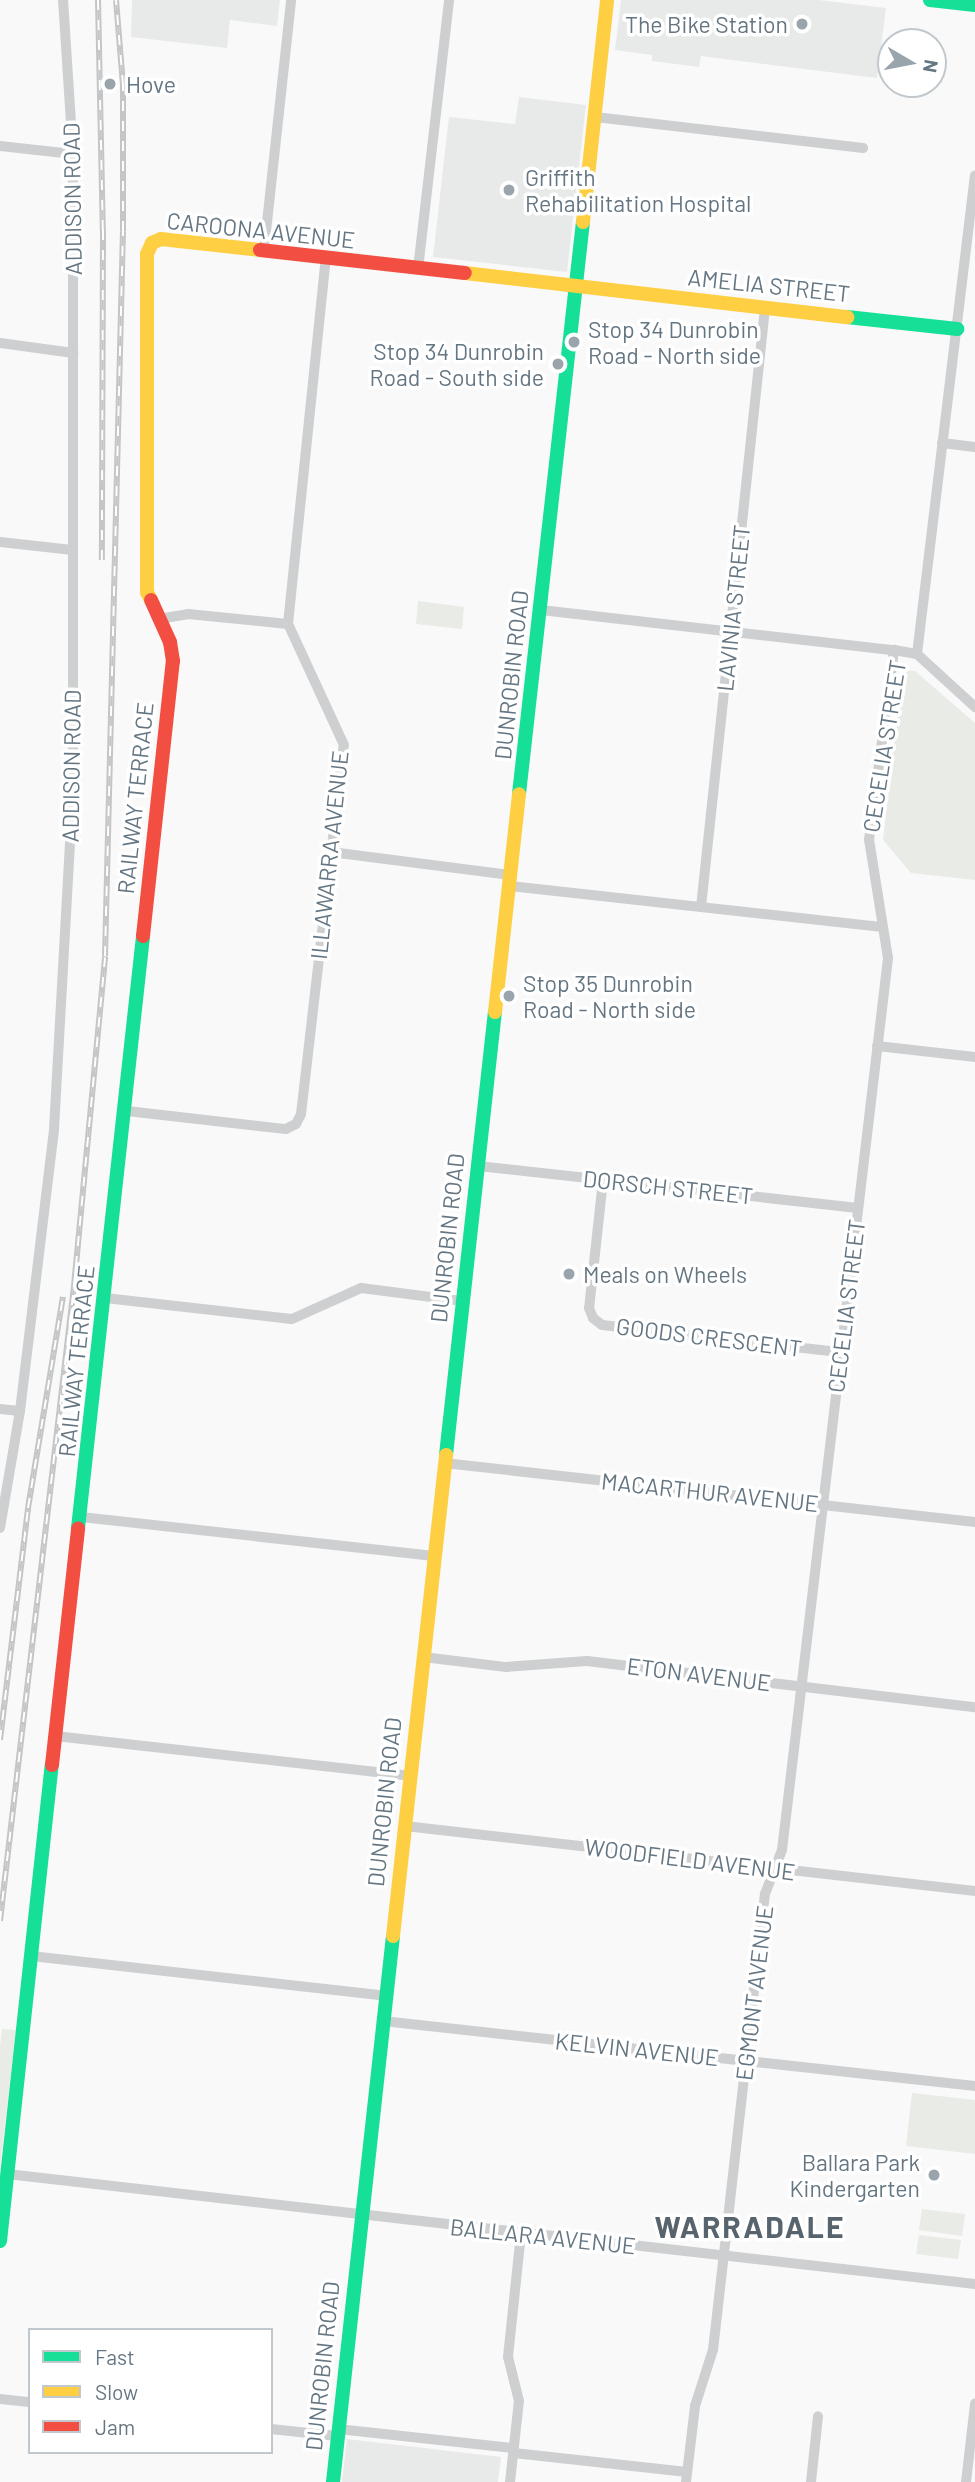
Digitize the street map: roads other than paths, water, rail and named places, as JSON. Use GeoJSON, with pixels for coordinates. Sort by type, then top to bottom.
{"type":"FeatureCollection","features":[{"type":"Feature","properties":{"kind":"street","name":"ADDISON ROAD"},"geometry":{"type":"LineString","coordinates":[[0,1528],[20,1411],[55,1115],[73,787],[73,154],[64,0]]}},
{"type":"Feature","properties":{"kind":"street"},"geometry":{"type":"LineString","coordinates":[[264,250],[291,0]]}},
{"type":"Feature","properties":{"kind":"street"},"geometry":{"type":"LineString","coordinates":[[418,269],[449,0]]}},
{"type":"Feature","properties":{"kind":"street","name":"DUNROBIN ROAD"},"geometry":{"type":"LineString","coordinates":[[332,2482],[607,0]]}},
{"type":"Feature","properties":{"kind":"street"},"geometry":{"type":"LineString","coordinates":[[930,0],[975,5]]}},
{"type":"Feature","properties":{"kind":"street"},"geometry":{"type":"LineString","coordinates":[[595,117],[863,148]]}},
{"type":"Feature","properties":{"kind":"street"},"geometry":{"type":"LineString","coordinates":[[0,146],[73,154]]}},
{"type":"Feature","properties":{"kind":"street","name":"CECELIA STREET"},"geometry":{"type":"LineString","coordinates":[[822,1505],[888,958],[869,840],[894,650],[917,654],[975,176]]}},
{"type":"Feature","properties":{"kind":"street","name":"CAROONA AVENUE"},"geometry":{"type":"LineString","coordinates":[[159,619],[147,592],[147,254],[152,243],[161,239],[577,287]]}},
{"type":"Feature","properties":{"kind":"street"},"geometry":{"type":"LineString","coordinates":[[159,619],[188,614],[288,624],[326,258]]}},
{"type":"Feature","properties":{"kind":"street","name":"AMELIA STREET"},"geometry":{"type":"LineString","coordinates":[[577,287],[957,329]]}},
{"type":"Feature","properties":{"kind":"street","name":"LAVINIA STREET"},"geometry":{"type":"LineString","coordinates":[[701,907],[765,308]]}},
{"type":"Feature","properties":{"kind":"street"},"geometry":{"type":"LineString","coordinates":[[0,343],[73,353]]}},
{"type":"Feature","properties":{"kind":"street"},"geometry":{"type":"LineString","coordinates":[[942,443],[975,447]]}},
{"type":"Feature","properties":{"kind":"street"},"geometry":{"type":"LineString","coordinates":[[0,542],[74,551]]}},
{"type":"Feature","properties":{"kind":"street"},"geometry":{"type":"LineString","coordinates":[[541,610],[894,650]]}},
{"type":"Feature","properties":{"kind":"street","name":"RAILWAY TERRACE"},"geometry":{"type":"LineString","coordinates":[[0,2241],[127,1111],[123,1099],[173,661],[159,619]]}},
{"type":"Feature","properties":{"kind":"street","name":"ILLAWARRA AVENUE"},"geometry":{"type":"LineString","coordinates":[[127,1111],[286,1129],[296,1124],[301,1114],[344,744],[288,624]]}},
{"type":"Feature","properties":{"kind":"street"},"geometry":{"type":"LineString","coordinates":[[917,654],[975,707]]}},
{"type":"Feature","properties":{"kind":"street"},"geometry":{"type":"LineString","coordinates":[[331,852],[701,907],[883,927]]}},
{"type":"Feature","properties":{"kind":"street"},"geometry":{"type":"LineString","coordinates":[[877,1045],[975,1057]]}},
{"type":"Feature","properties":{"kind":"street","name":"DORSCH STREET"},"geometry":{"type":"LineString","coordinates":[[478,1166],[858,1208]]}},
{"type":"Feature","properties":{"kind":"street","name":"GOODS CRESCENT"},"geometry":{"type":"LineString","coordinates":[[603,1180],[589,1308],[593,1318],[601,1325],[840,1352]]}},
{"type":"Feature","properties":{"kind":"street"},"geometry":{"type":"LineString","coordinates":[[105,1298],[292,1320],[361,1289],[463,1301]]}},
{"type":"Feature","properties":{"kind":"street"},"geometry":{"type":"LineString","coordinates":[[0,1409],[20,1411]]}},
{"type":"Feature","properties":{"kind":"street","name":"MACARTHUR AVENUE"},"geometry":{"type":"LineString","coordinates":[[444,1463],[975,1522]]}},
{"type":"Feature","properties":{"kind":"street","name":"EGMONT AVENUE"},"geometry":{"type":"LineString","coordinates":[[687,2477],[695,2406],[713,2350],[765,1894],[782,1850],[822,1505]]}},
{"type":"Feature","properties":{"kind":"street"},"geometry":{"type":"LineString","coordinates":[[81,1517],[434,1556]]}},
{"type":"Feature","properties":{"kind":"street","name":"ETON AVENUE"},"geometry":{"type":"LineString","coordinates":[[423,1657],[506,1667],[587,1661],[975,1707]]}},
{"type":"Feature","properties":{"kind":"street"},"geometry":{"type":"LineString","coordinates":[[55,1736],[410,1776]]}},
{"type":"Feature","properties":{"kind":"street","name":"WOODFIELD AVENUE"},"geometry":{"type":"LineString","coordinates":[[405,1826],[975,1891]]}},
{"type":"Feature","properties":{"kind":"street"},"geometry":{"type":"LineString","coordinates":[[31,1956],[386,1996]]}},
{"type":"Feature","properties":{"kind":"street","name":"KELVIN AVENUE"},"geometry":{"type":"LineString","coordinates":[[383,2021],[975,2086]]}},
{"type":"Feature","properties":{"kind":"street","name":"BALLARA AVENUE"},"geometry":{"type":"LineString","coordinates":[[7,2174],[362,2217],[975,2284]]}},
{"type":"Feature","properties":{"kind":"street"},"geometry":{"type":"LineString","coordinates":[[510,2482],[519,2401],[508,2357],[521,2234]]}},
{"type":"Feature","properties":{"kind":"street"},"geometry":{"type":"LineString","coordinates":[[0,2399],[28,2402]]}},
{"type":"Feature","properties":{"kind":"street"},"geometry":{"type":"LineString","coordinates":[[966,2482],[975,2404]]}},
{"type":"Feature","properties":{"kind":"street"},"geometry":{"type":"LineString","coordinates":[[811,2482],[818,2416]]}},
{"type":"Feature","properties":{"kind":"street"},"geometry":{"type":"LineString","coordinates":[[273,2429],[338,2432],[514,2450],[687,2477]]}},
{"type":"Feature","properties":{"kind":"railway"},"geometry":{"type":"LineString","coordinates":[[98,0],[103,230],[102,560]]}},
{"type":"Feature","properties":{"kind":"railway"},"geometry":{"type":"LineString","coordinates":[[0,1921],[74,1286],[105,956],[123,231],[123,85],[116,0]]}},
{"type":"Feature","properties":{"kind":"railway"},"geometry":{"type":"LineString","coordinates":[[0,1740],[28,1508],[63,1297]]}},
{"type":"Feature","properties":{"kind":"place","name":"The Bike Station"},"geometry":{"type":"Point","coordinates":[802,24]}},
{"type":"Feature","properties":{"kind":"place","name":"Hove"},"geometry":{"type":"Point","coordinates":[110,84]}},
{"type":"Feature","properties":{"kind":"place","name":"Griffith Rehabilitation Hospital"},"geometry":{"type":"Point","coordinates":[509,190]}},
{"type":"Feature","properties":{"kind":"place","name":"Stop 34 Dunrobin Road - North side"},"geometry":{"type":"Point","coordinates":[574,342]}},
{"type":"Feature","properties":{"kind":"place","name":"Stop 34 Dunrobin Road - South side"},"geometry":{"type":"Point","coordinates":[558,364]}},
{"type":"Feature","properties":{"kind":"place","name":"Stop 35 Dunrobin Road - North side"},"geometry":{"type":"Point","coordinates":[509,996]}},
{"type":"Feature","properties":{"kind":"place","name":"Meals on Wheels"},"geometry":{"type":"Point","coordinates":[569,1274]}},
{"type":"Feature","properties":{"kind":"place","name":"Ballara Park Kindergarten"},"geometry":{"type":"Point","coordinates":[934,2175]}},
{"type":"Feature","properties":{"kind":"district","name":"WARRADALE"},"geometry":{"type":"Point","coordinates":[750,2226]}}]}
